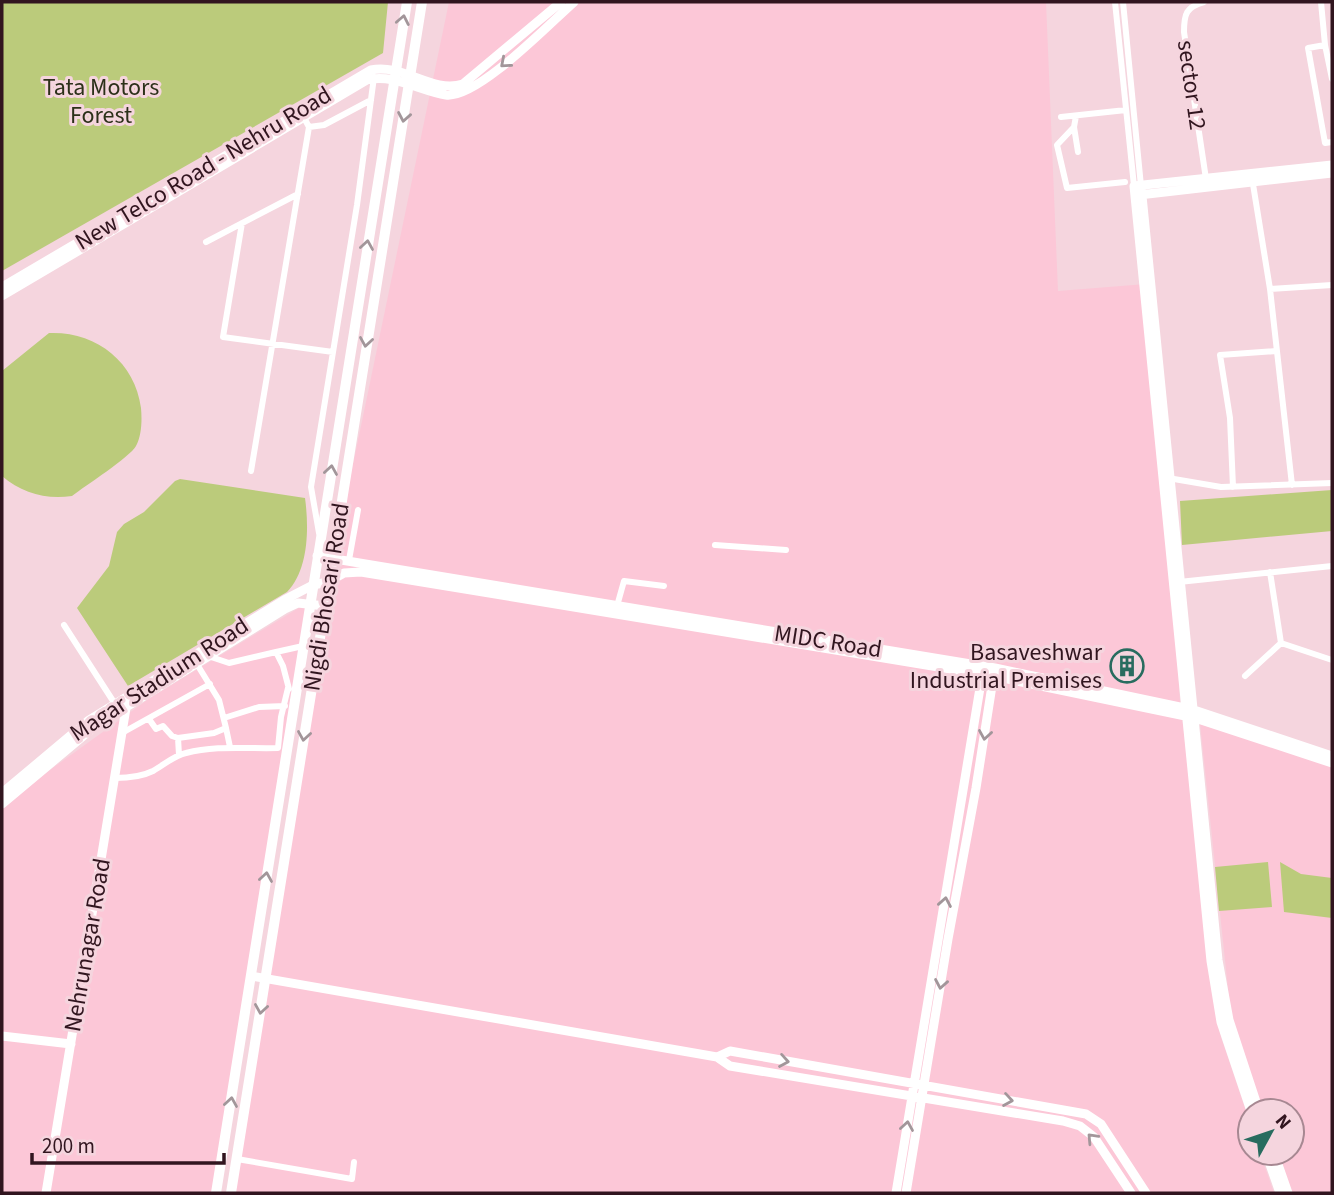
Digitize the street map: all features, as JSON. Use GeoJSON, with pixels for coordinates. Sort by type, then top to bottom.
{"type":"FeatureCollection","features":[{"type":"Feature","properties":{"kind":"main road","name":"Nigdi Bhosari Road"},"geometry":{"type":"LineString","coordinates":[[216,1193],[251,976],[292,691],[303,646],[407,2]]}},
{"type":"Feature","properties":{"kind":"main road","name":"Nigdi Bhosari Road"},"geometry":{"type":"LineString","coordinates":[[232,1193],[422,2]]}},
{"type":"Feature","properties":{"kind":"street"},"geometry":{"type":"LineString","coordinates":[[375,74],[394,70],[448,86],[463,84],[561,2]]}},
{"type":"Feature","properties":{"kind":"street"},"geometry":{"type":"LineString","coordinates":[[375,74],[409,86],[448,95],[469,91],[574,2]]}},
{"type":"Feature","properties":{"kind":"street"},"geometry":{"type":"LineString","coordinates":[[1115,2],[1126,110],[1138,190]]}},
{"type":"Feature","properties":{"kind":"street"},"geometry":{"type":"LineString","coordinates":[[1123,2],[1138,190],[1217,1004],[1247,1097]]}},
{"type":"Feature","properties":{"kind":"street","name":"sector 12"},"geometry":{"type":"LineString","coordinates":[[1203,2],[1188,9],[1184,24],[1206,178]]}},
{"type":"Feature","properties":{"kind":"street"},"geometry":{"type":"LineString","coordinates":[[1321,2],[1325,46],[1332,79]]}},
{"type":"Feature","properties":{"kind":"street"},"geometry":{"type":"LineString","coordinates":[[1325,46],[1308,48],[1325,144],[1332,142]]}},
{"type":"Feature","properties":{"kind":"street","name":"New Telco Road - Nehru Road"},"geometry":{"type":"LineString","coordinates":[[2,287],[302,114],[364,73],[375,74]]}},
{"type":"Feature","properties":{"kind":"street"},"geometry":{"type":"LineString","coordinates":[[320,538],[311,487],[357,205],[375,74]]}},
{"type":"Feature","properties":{"kind":"street"},"geometry":{"type":"LineString","coordinates":[[309,127],[324,125],[370,100]]}},
{"type":"Feature","properties":{"kind":"street"},"geometry":{"type":"LineString","coordinates":[[1061,117],[1126,110]]}},
{"type":"Feature","properties":{"kind":"street"},"geometry":{"type":"LineString","coordinates":[[251,471],[309,127],[302,114]]}},
{"type":"Feature","properties":{"kind":"street"},"geometry":{"type":"LineString","coordinates":[[1076,116],[1074,127],[1078,152]]}},
{"type":"Feature","properties":{"kind":"street"},"geometry":{"type":"LineString","coordinates":[[1074,127],[1056,145],[1067,188],[1125,181]]}},
{"type":"Feature","properties":{"kind":"street"},"geometry":{"type":"LineString","coordinates":[[1138,190],[1206,178],[1252,178],[1332,165]]}},
{"type":"Feature","properties":{"kind":"street"},"geometry":{"type":"LineString","coordinates":[[1138,190],[1332,173]]}},
{"type":"Feature","properties":{"kind":"street"},"geometry":{"type":"LineString","coordinates":[[1252,178],[1270,289],[1292,485]]}},
{"type":"Feature","properties":{"kind":"street","name":"New Telco Road - Nehru Road"},"geometry":{"type":"LineString","coordinates":[[2,296],[180,186]]}},
{"type":"Feature","properties":{"kind":"street"},"geometry":{"type":"LineString","coordinates":[[206,242],[298,194]]}},
{"type":"Feature","properties":{"kind":"street"},"geometry":{"type":"LineString","coordinates":[[357,205],[373,207]]}},
{"type":"Feature","properties":{"kind":"street"},"geometry":{"type":"LineString","coordinates":[[242,223],[223,337],[333,352]]}},
{"type":"Feature","properties":{"kind":"street"},"geometry":{"type":"LineString","coordinates":[[1270,289],[1332,285]]}},
{"type":"Feature","properties":{"kind":"street"},"geometry":{"type":"LineString","coordinates":[[1233,487],[1230,418],[1220,355],[1277,351]]}},
{"type":"Feature","properties":{"kind":"street"},"geometry":{"type":"LineString","coordinates":[[1167,478],[1221,487],[1332,484]]}},
{"type":"Feature","properties":{"kind":"street"},"geometry":{"type":"LineString","coordinates":[[349,560],[358,510]]}},
{"type":"Feature","properties":{"kind":"street"},"geometry":{"type":"LineString","coordinates":[[715,545],[786,550]]}},
{"type":"Feature","properties":{"kind":"street"},"geometry":{"type":"LineString","coordinates":[[317,556],[617,606],[671,620],[988,671],[1190,713],[1332,756]]}},
{"type":"Feature","properties":{"kind":"street"},"geometry":{"type":"LineString","coordinates":[[1177,582],[1332,566]]}},
{"type":"Feature","properties":{"kind":"street","name":"Magar Stadium Road"},"geometry":{"type":"LineString","coordinates":[[2,804],[83,735],[284,600],[344,573],[361,572],[671,620]]}},
{"type":"Feature","properties":{"kind":"street"},"geometry":{"type":"LineString","coordinates":[[1270,572],[1281,643]]}},
{"type":"Feature","properties":{"kind":"street"},"geometry":{"type":"LineString","coordinates":[[617,606],[624,581],[664,586]]}},
{"type":"Feature","properties":{"kind":"street","name":"Magar Stadium Road"},"geometry":{"type":"LineString","coordinates":[[2,793],[77,728],[128,696],[195,660],[208,656],[285,609],[298,604],[325,607]]}},
{"type":"Feature","properties":{"kind":"street"},"geometry":{"type":"LineString","coordinates":[[64,625],[115,704]]}},
{"type":"Feature","properties":{"kind":"street"},"geometry":{"type":"LineString","coordinates":[[1281,643],[1332,660]]}},
{"type":"Feature","properties":{"kind":"street"},"geometry":{"type":"LineString","coordinates":[[1245,676],[1281,643]]}},
{"type":"Feature","properties":{"kind":"street"},"geometry":{"type":"LineString","coordinates":[[208,656],[229,663],[303,646]]}},
{"type":"Feature","properties":{"kind":"street"},"geometry":{"type":"LineString","coordinates":[[116,778],[131,778],[152,772],[179,755],[230,747],[278,748],[281,717],[292,691],[276,652]]}},
{"type":"Feature","properties":{"kind":"street"},"geometry":{"type":"LineString","coordinates":[[195,660],[211,684],[224,718],[230,747]]}},
{"type":"Feature","properties":{"kind":"street"},"geometry":{"type":"LineString","coordinates":[[896,1193],[917,1096],[988,671]]}},
{"type":"Feature","properties":{"kind":"street"},"geometry":{"type":"LineString","coordinates":[[122,733],[211,684]]}},
{"type":"Feature","properties":{"kind":"street","name":"Nehrunagar Road"},"geometry":{"type":"LineString","coordinates":[[46,1193],[128,696]]}},
{"type":"Feature","properties":{"kind":"street"},"geometry":{"type":"LineString","coordinates":[[224,718],[259,707],[285,706]]}},
{"type":"Feature","properties":{"kind":"street"},"geometry":{"type":"LineString","coordinates":[[1190,713],[1332,763]]}},
{"type":"Feature","properties":{"kind":"street"},"geometry":{"type":"LineString","coordinates":[[1190,713],[1224,1002],[1254,1097]]}},
{"type":"Feature","properties":{"kind":"street"},"geometry":{"type":"LineString","coordinates":[[149,719],[156,729],[163,726],[172,736],[178,738],[214,733],[226,728]]}},
{"type":"Feature","properties":{"kind":"street"},"geometry":{"type":"LineString","coordinates":[[178,738],[179,755]]}},
{"type":"Feature","properties":{"kind":"street"},"geometry":{"type":"LineString","coordinates":[[251,976],[718,1057],[730,1066],[1069,1123],[1080,1126],[1094,1137],[1131,1193]]}},
{"type":"Feature","properties":{"kind":"street"},"geometry":{"type":"LineString","coordinates":[[2,1036],[71,1044]]}},
{"type":"Feature","properties":{"kind":"street"},"geometry":{"type":"LineString","coordinates":[[718,1057],[730,1051],[1086,1114],[1101,1125],[1146,1193]]}},
{"type":"Feature","properties":{"kind":"street"},"geometry":{"type":"LineString","coordinates":[[906,1193],[917,1096]]}},
{"type":"Feature","properties":{"kind":"street"},"geometry":{"type":"LineString","coordinates":[[1069,1123],[1071,1111]]}},
{"type":"Feature","properties":{"kind":"street"},"geometry":{"type":"LineString","coordinates":[[237,1158],[352,1179],[354,1162]]}},
{"type":"Feature","properties":{"kind":"street"},"geometry":{"type":"LineString","coordinates":[[1271,1167],[1280,1193]]}},
{"type":"Feature","properties":{"kind":"street"},"geometry":{"type":"LineString","coordinates":[[1279,1167],[1288,1193]]}},
{"type":"Feature","properties":{"kind":"shaded area"},"geometry":{"type":"Polygon","coordinates":[[[449,2],[1046,2],[1058,291],[1146,284],[1166,487],[1180,701],[1221,1037],[1241,1097],[1236,1097],[1236,1167],[1265,1167],[1274,1193],[234,1193],[328,585],[449,2]]]}},
{"type":"Feature","properties":{"kind":"shaded area"},"geometry":{"type":"Polygon","coordinates":[[[307,603],[213,1193],[2,1193],[2,809],[50,770],[150,698],[307,603]]]}},
{"type":"Feature","properties":{"kind":"shaded area"},"geometry":{"type":"Polygon","coordinates":[[[1200,723],[1332,767],[1332,1193],[1292,1193],[1283,1167],[1306,1167],[1306,1097],[1258,1097],[1231,1017],[1200,723]]]}},
{"type":"Feature","properties":{"kind":"green space","name":"Tata Motors Forest"},"geometry":{"type":"Polygon","coordinates":[[[2,2],[388,2],[383,53],[2,271],[2,2]]]}},
{"type":"Feature","properties":{"kind":"green space"},"geometry":{"type":"Polygon","coordinates":[[[49,333],[82,337],[110,352],[131,376],[141,408],[140,432],[136,446],[117,464],[72,496],[35,494],[2,476],[2,371],[49,333]]]}},
{"type":"Feature","properties":{"kind":"green space"},"geometry":{"type":"Polygon","coordinates":[[[180,479],[305,498],[307,535],[300,572],[287,592],[128,686],[77,608],[109,566],[117,532],[180,479]]]}},
{"type":"Feature","properties":{"kind":"green space"},"geometry":{"type":"Polygon","coordinates":[[[1332,490],[1332,531],[1182,545],[1180,501],[1332,490]]]}},
{"type":"Feature","properties":{"kind":"green space"},"geometry":{"type":"Polygon","coordinates":[[[1268,862],[1272,907],[1219,911],[1215,867],[1268,862]]]}},
{"type":"Feature","properties":{"kind":"green space"},"geometry":{"type":"Polygon","coordinates":[[[1280,862],[1301,874],[1332,878],[1332,918],[1284,912],[1280,862]]]}},
{"type":"Feature","properties":{"kind":"place","name":"Basaveshwar Industrial Premises"},"geometry":{"type":"Point","coordinates":[1127,666]}}]}
